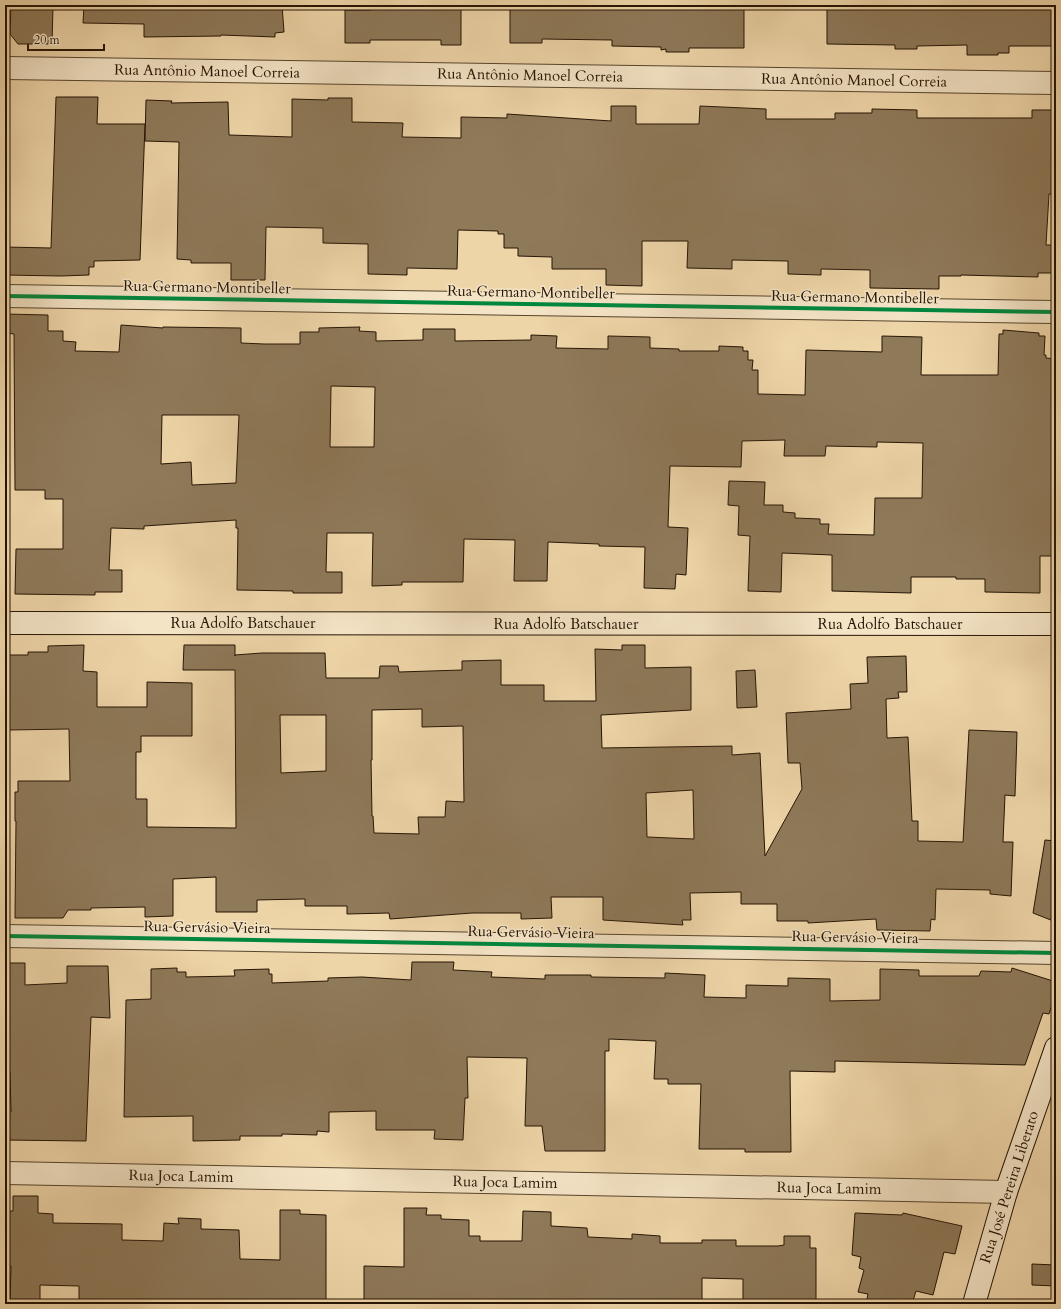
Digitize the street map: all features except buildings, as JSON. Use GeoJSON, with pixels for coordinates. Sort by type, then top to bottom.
{"type":"FeatureCollection","features":[{"type":"Feature","properties":{"kind":"street","name":"Rua Antônio Manoel Correia"},"geometry":{"type":"LineString","coordinates":[[5,68],[1056,83]]}},
{"type":"Feature","properties":{"kind":"street","name":"Rua Germano Montibeller"},"geometry":{"type":"LineString","coordinates":[[5,296],[1056,312]]}},
{"type":"Feature","properties":{"kind":"street","name":"Rua Adolfo Batschauer"},"geometry":{"type":"LineString","coordinates":[[5,623],[1056,624]]}},
{"type":"Feature","properties":{"kind":"street","name":"Rua Gervásio Vieira"},"geometry":{"type":"LineString","coordinates":[[5,936],[1056,953]]}},
{"type":"Feature","properties":{"kind":"street","name":"Rua José Pereira Liberato"},"geometry":{"type":"LineString","coordinates":[[974,1304],[1006,1192],[1056,1048]]}},
{"type":"Feature","properties":{"kind":"street","name":"Rua Joca Lamim"},"geometry":{"type":"LineString","coordinates":[[5,1173],[1006,1192]]}},
{"type":"Feature","properties":{"kind":"cycle path"},"geometry":{"type":"LineString","coordinates":[[5,296],[1056,312]]}},
{"type":"Feature","properties":{"kind":"cycle path"},"geometry":{"type":"LineString","coordinates":[[5,936],[1056,953]]}}]}
